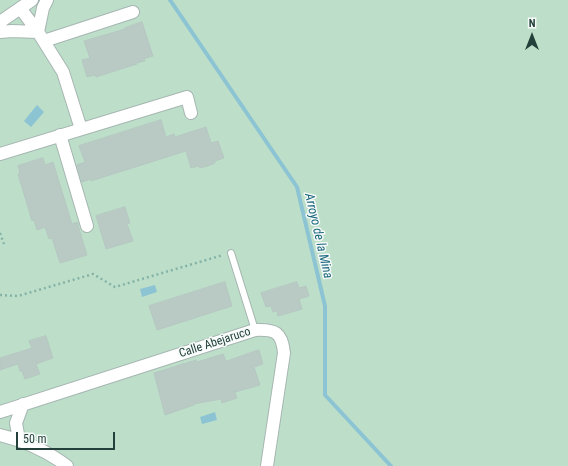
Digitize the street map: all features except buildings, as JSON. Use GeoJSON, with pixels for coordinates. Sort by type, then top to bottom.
{"type":"FeatureCollection","features":[{"type":"Feature","properties":{"kind":"street"},"geometry":{"type":"LineString","coordinates":[[0,22],[32,0]]}},
{"type":"Feature","properties":{"kind":"street"},"geometry":{"type":"LineString","coordinates":[[41,36],[43,8],[47,0]]}},
{"type":"Feature","properties":{"kind":"street"},"geometry":{"type":"LineString","coordinates":[[20,8],[41,36],[64,72],[81,129]]}},
{"type":"Feature","properties":{"kind":"street"},"geometry":{"type":"LineString","coordinates":[[0,32],[12,31],[41,36],[133,12]]}},
{"type":"Feature","properties":{"kind":"street"},"geometry":{"type":"LineString","coordinates":[[0,154],[187,98],[191,113]]}},
{"type":"Feature","properties":{"kind":"street"},"geometry":{"type":"LineString","coordinates":[[60,135],[87,226]]}},
{"type":"Feature","properties":{"kind":"street","name":"Calle Abejaruco"},"geometry":{"type":"LineString","coordinates":[[0,412],[255,330],[268,329],[278,333],[283,342],[284,353],[267,466]]}},
{"type":"Feature","properties":{"kind":"street"},"geometry":{"type":"LineString","coordinates":[[19,440],[16,423],[23,404]]}},
{"type":"Feature","properties":{"kind":"street"},"geometry":{"type":"LineString","coordinates":[[0,435],[32,445],[66,466]]}},
{"type":"Feature","properties":{"kind":"lane"},"geometry":{"type":"LineString","coordinates":[[231,253],[255,330]]}},
{"type":"Feature","properties":{"kind":"path"},"geometry":{"type":"LineString","coordinates":[[0,233],[4,244]]}},
{"type":"Feature","properties":{"kind":"path"},"geometry":{"type":"LineString","coordinates":[[0,295],[18,296],[93,274],[115,287],[231,253]]}},
{"type":"Feature","properties":{"kind":"green space"},"geometry":{"type":"Polygon","coordinates":[[[0,0],[568,0],[568,466],[0,466],[0,0]]]}},
{"type":"Feature","properties":{"kind":"water"},"geometry":{"type":"Polygon","coordinates":[[[37,105],[44,112],[31,127],[24,121],[37,105]]]}},
{"type":"Feature","properties":{"kind":"water"},"geometry":{"type":"Polygon","coordinates":[[[155,285],[157,292],[142,297],[140,289],[155,285]]]}},
{"type":"Feature","properties":{"kind":"water"},"geometry":{"type":"Polygon","coordinates":[[[215,412],[217,420],[202,424],[200,417],[215,412]]]}},
{"type":"Feature","properties":{"kind":"waterway","name":"Arroyo de la Mina"},"geometry":{"type":"LineString","coordinates":[[170,0],[297,187],[325,306],[325,395],[391,466]]}}]}
